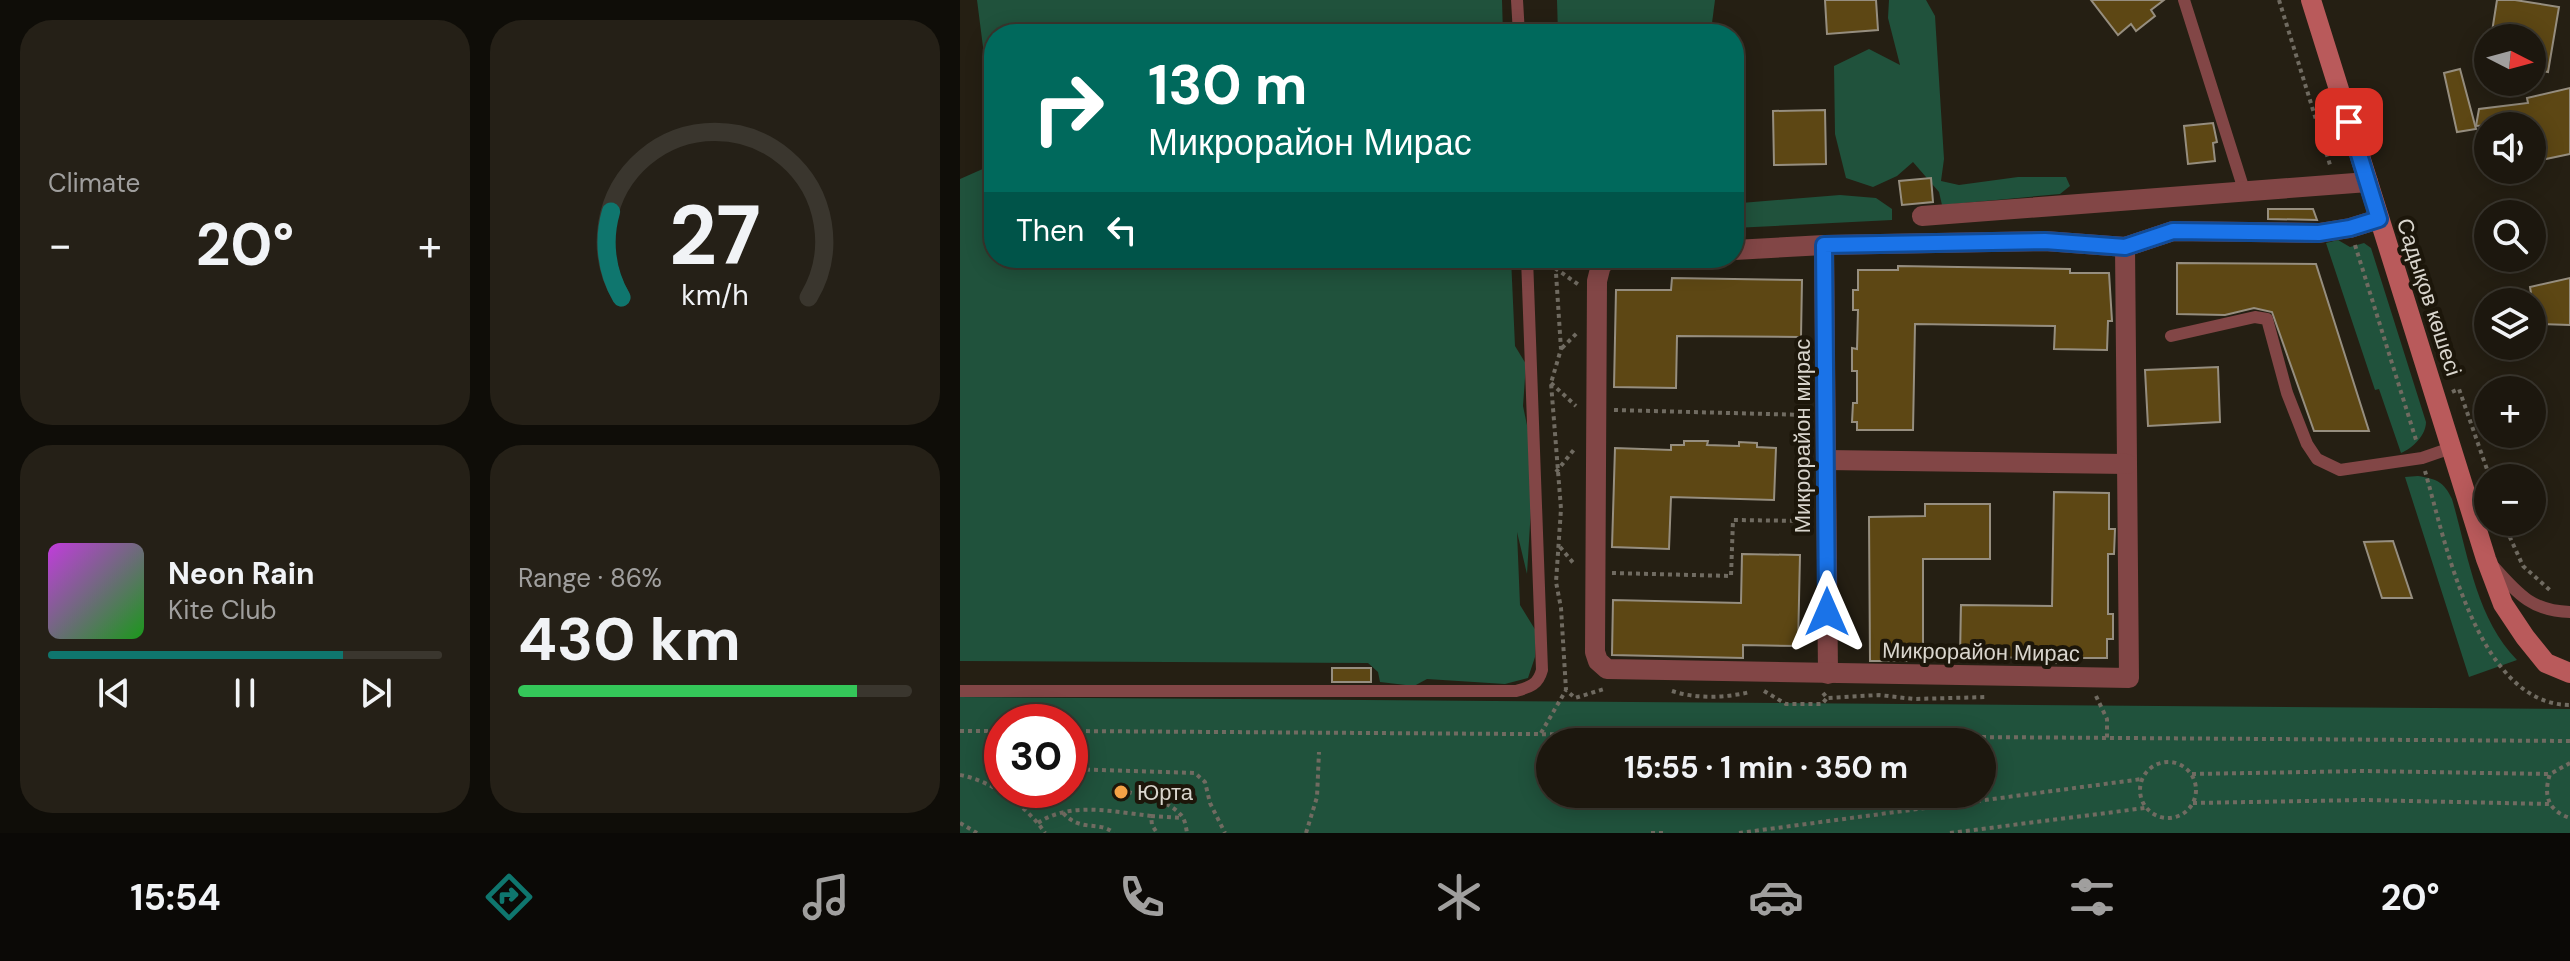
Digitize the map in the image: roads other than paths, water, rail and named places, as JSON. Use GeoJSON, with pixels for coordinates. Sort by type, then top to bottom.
{"type":"FeatureCollection","features":[{"type":"Feature","properties":{"kind":"street","name":"Садықов көшесі"},"geometry":{"type":"LineString","coordinates":[[2311,0],[2486,559],[2503,604],[2546,663],[2570,673]]}},
{"type":"Feature","properties":{"kind":"street"},"geometry":{"type":"LineString","coordinates":[[1922,216],[2368,182]]}},
{"type":"Feature","properties":{"kind":"street"},"geometry":{"type":"LineString","coordinates":[[1744,249],[2045,241],[2125,247],[2173,231],[2319,233],[2379,219]]}},
{"type":"Feature","properties":{"kind":"street","name":"Микрорайон мирас"},"geometry":{"type":"LineString","coordinates":[[1822,680],[1826,521],[1824,245]]}},
{"type":"Feature","properties":{"kind":"street","name":"Микрорайон Мирас"},"geometry":{"type":"LineString","coordinates":[[1600,268],[1597,281],[1595,652],[1598,661],[1607,669],[1822,680],[2129,678],[2125,247]]}},
{"type":"Feature","properties":{"kind":"street","name":"Микрорайон Мирас"},"geometry":{"type":"LineString","coordinates":[[1826,460],[2127,464]]}},
{"type":"Feature","properties":{"kind":"lane"},"geometry":{"type":"LineString","coordinates":[[1517,0],[1518,24]]}},
{"type":"Feature","properties":{"kind":"lane"},"geometry":{"type":"LineString","coordinates":[[2184,0],[2245,193]]}},
{"type":"Feature","properties":{"kind":"lane"},"geometry":{"type":"LineString","coordinates":[[960,691],[1516,691],[1532,687],[1539,680],[1542,670],[1527,268]]}},
{"type":"Feature","properties":{"kind":"lane"},"geometry":{"type":"LineString","coordinates":[[2171,336],[2255,317],[2267,319],[2287,393],[2307,444],[2317,459],[2340,470],[2422,458],[2451,448]]}},
{"type":"Feature","properties":{"kind":"lane"},"geometry":{"type":"LineString","coordinates":[[2486,559],[2519,595],[2550,612],[2570,612]]}},
{"type":"Feature","properties":{"kind":"place","name":"Юрта"},"geometry":{"type":"Point","coordinates":[1121,792]}}]}
